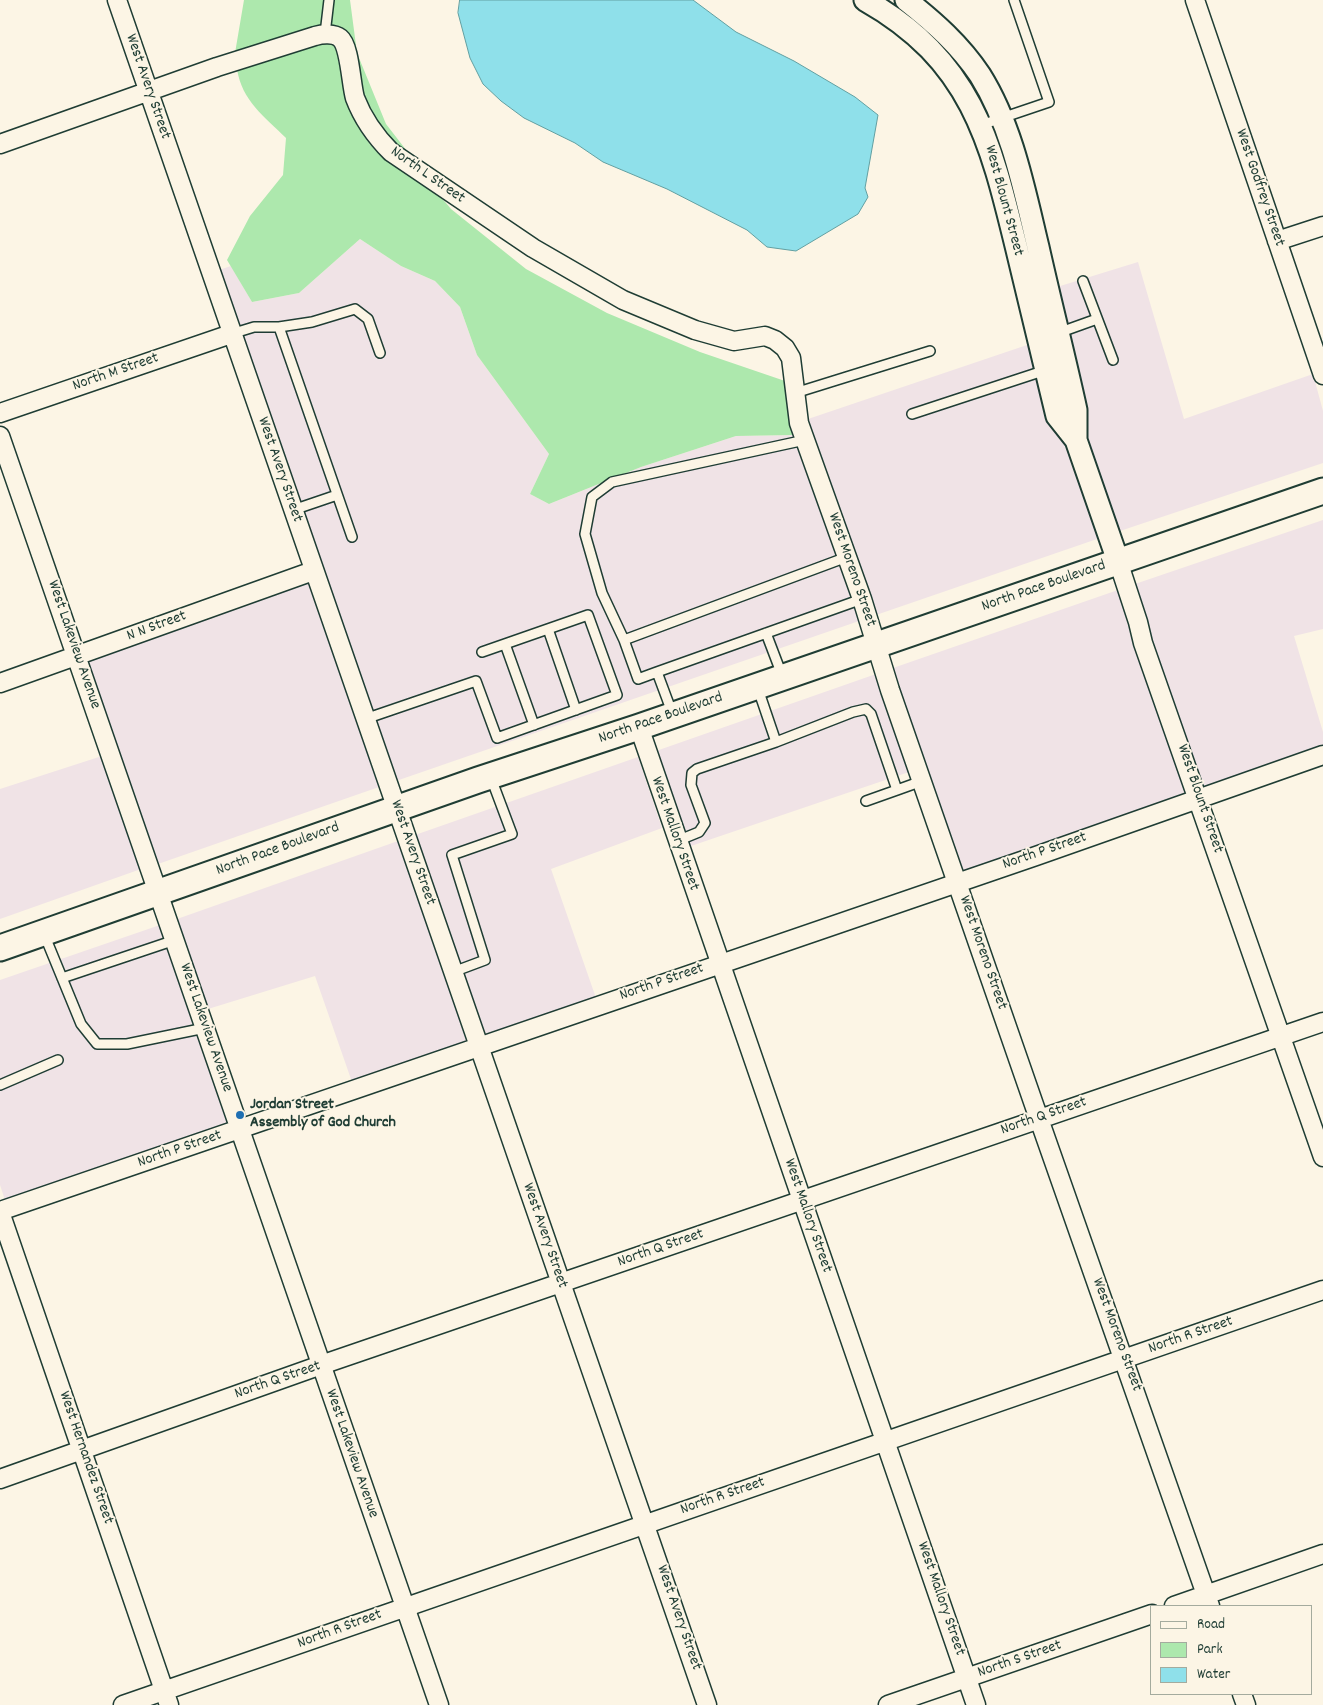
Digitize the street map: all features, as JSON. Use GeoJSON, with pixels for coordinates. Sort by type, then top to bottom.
{"type":"FeatureCollection","features":[{"type":"Feature","properties":{"kind":"main road","name":"North Pace Boulevard"},"geometry":{"type":"LineString","coordinates":[[0,948],[490,776],[639,727],[1323,491]]}},
{"type":"Feature","properties":{"kind":"street","name":"West Avery Street"},"geometry":{"type":"LineString","coordinates":[[117,0],[364,720],[397,809],[708,1705]]}},
{"type":"Feature","properties":{"kind":"street","name":"West Blount Street"},"geometry":{"type":"LineString","coordinates":[[865,0],[891,6],[905,26],[947,68],[981,125],[988,142],[1009,216],[1057,416],[1076,440]]}},
{"type":"Feature","properties":{"kind":"street","name":"West Blount Street"},"geometry":{"type":"LineString","coordinates":[[906,0],[942,30],[968,58],[993,98],[1011,142],[1076,410],[1076,440],[1118,561],[1143,643],[1323,1157]]}},
{"type":"Feature","properties":{"kind":"street","name":"West Godfrey Street"},"geometry":{"type":"LineString","coordinates":[[1197,1],[1323,375]]}},
{"type":"Feature","properties":{"kind":"street"},"geometry":{"type":"LineString","coordinates":[[0,144],[217,67],[325,34]]}},
{"type":"Feature","properties":{"kind":"street","name":"North L Street"},"geometry":{"type":"LineString","coordinates":[[325,34],[340,38],[345,44],[353,89],[363,118],[376,137],[391,152],[533,248],[624,300],[696,330],[734,341]]}},
{"type":"Feature","properties":{"kind":"street"},"geometry":{"type":"LineString","coordinates":[[1009,216],[1029,212]]}},
{"type":"Feature","properties":{"kind":"street"},"geometry":{"type":"LineString","coordinates":[[1277,242],[1323,226]]}},
{"type":"Feature","properties":{"kind":"street","name":"North M Street"},"geometry":{"type":"LineString","coordinates":[[0,413],[232,334]]}},
{"type":"Feature","properties":{"kind":"street","name":"West Moreno Street"},"geometry":{"type":"LineString","coordinates":[[734,341],[764,336],[775,340],[784,348],[792,363],[799,424],[862,599],[957,883],[1208,1601]]}},
{"type":"Feature","properties":{"kind":"street","name":"West Lakeview Avenue"},"geometry":{"type":"LineString","coordinates":[[0,436],[438,1705]]}},
{"type":"Feature","properties":{"kind":"street","name":"N N Street"},"geometry":{"type":"LineString","coordinates":[[0,683],[314,572]]}},
{"type":"Feature","properties":{"kind":"street","name":"West Mallory Street"},"geometry":{"type":"LineString","coordinates":[[639,727],[676,840],[976,1705]]}},
{"type":"Feature","properties":{"kind":"street","name":"North P Street"},"geometry":{"type":"LineString","coordinates":[[0,1211],[957,883],[1323,754]]}},
{"type":"Feature","properties":{"kind":"street","name":"North Q Street"},"geometry":{"type":"LineString","coordinates":[[0,1479],[321,1365],[1323,1022]]}},
{"type":"Feature","properties":{"kind":"street","name":"West Hernandez Street"},"geometry":{"type":"LineString","coordinates":[[0,1211],[167,1698]]}},
{"type":"Feature","properties":{"kind":"street","name":"North R Street"},"geometry":{"type":"LineString","coordinates":[[122,1705],[167,1698],[404,1607],[1323,1290]]}},
{"type":"Feature","properties":{"kind":"street"},"geometry":{"type":"LineString","coordinates":[[1181,1605],[1208,1601],[1323,1554]]}},
{"type":"Feature","properties":{"kind":"street","name":"North S Street"},"geometry":{"type":"LineString","coordinates":[[888,1705],[1150,1615]]}},
{"type":"Feature","properties":{"kind":"lane"},"geometry":{"type":"LineString","coordinates":[[325,34],[329,0]]}},
{"type":"Feature","properties":{"kind":"lane"},"geometry":{"type":"LineString","coordinates":[[981,125],[1049,102],[1014,0]]}},
{"type":"Feature","properties":{"kind":"lane"},"geometry":{"type":"LineString","coordinates":[[1083,281],[1113,360]]}},
{"type":"Feature","properties":{"kind":"lane"},"geometry":{"type":"LineString","coordinates":[[232,334],[254,327],[278,327],[312,322],[355,309],[368,319],[380,353]]}},
{"type":"Feature","properties":{"kind":"lane"},"geometry":{"type":"LineString","coordinates":[[1058,334],[1097,319]]}},
{"type":"Feature","properties":{"kind":"lane"},"geometry":{"type":"LineString","coordinates":[[278,327],[352,537]]}},
{"type":"Feature","properties":{"kind":"lane"},"geometry":{"type":"LineString","coordinates":[[795,393],[930,351]]}},
{"type":"Feature","properties":{"kind":"lane"},"geometry":{"type":"LineString","coordinates":[[912,414],[1046,370]]}},
{"type":"Feature","properties":{"kind":"lane"},"geometry":{"type":"LineString","coordinates":[[805,440],[612,482],[592,497],[585,534],[602,593],[624,640],[638,679],[862,599]]}},
{"type":"Feature","properties":{"kind":"lane"},"geometry":{"type":"LineString","coordinates":[[293,510],[337,495]]}},
{"type":"Feature","properties":{"kind":"lane"},"geometry":{"type":"LineString","coordinates":[[624,640],[847,557]]}},
{"type":"Feature","properties":{"kind":"lane"},"geometry":{"type":"LineString","coordinates":[[364,720],[476,681],[497,738],[617,695],[588,615],[482,652]]}},
{"type":"Feature","properties":{"kind":"lane"},"geometry":{"type":"LineString","coordinates":[[548,629],[576,710]]}},
{"type":"Feature","properties":{"kind":"lane"},"geometry":{"type":"LineString","coordinates":[[766,633],[783,677]]}},
{"type":"Feature","properties":{"kind":"lane"},"geometry":{"type":"LineString","coordinates":[[505,644],[534,725]]}},
{"type":"Feature","properties":{"kind":"lane"},"geometry":{"type":"LineString","coordinates":[[657,672],[673,715]]}},
{"type":"Feature","properties":{"kind":"lane"},"geometry":{"type":"LineString","coordinates":[[757,686],[776,742]]}},
{"type":"Feature","properties":{"kind":"lane"},"geometry":{"type":"LineString","coordinates":[[676,840],[699,832],[705,823],[691,785],[692,773],[697,769],[776,742],[853,712],[866,709],[871,714],[898,790]]}},
{"type":"Feature","properties":{"kind":"lane"},"geometry":{"type":"LineString","coordinates":[[453,972],[486,960],[452,855],[512,834],[490,776]]}},
{"type":"Feature","properties":{"kind":"lane"},"geometry":{"type":"LineString","coordinates":[[866,801],[922,781]]}},
{"type":"Feature","properties":{"kind":"lane"},"geometry":{"type":"LineString","coordinates":[[44,933],[81,1024],[97,1044],[127,1044],[205,1028]]}},
{"type":"Feature","properties":{"kind":"lane"},"geometry":{"type":"LineString","coordinates":[[62,978],[174,940]]}},
{"type":"Feature","properties":{"kind":"lane"},"geometry":{"type":"LineString","coordinates":[[0,1085],[58,1060]]}},
{"type":"Feature","properties":{"kind":"shaded area"},"geometry":{"type":"Polygon","coordinates":[[[360,239],[401,266],[435,281],[460,307],[477,355],[549,454],[530,494],[549,504],[641,467],[736,436],[794,435],[859,621],[396,781],[219,270],[231,266],[252,302],[299,293],[360,239]]]}},
{"type":"Feature","properties":{"kind":"shaded area"},"geometry":{"type":"Polygon","coordinates":[[[1138,262],[1184,419],[1313,374],[1323,411],[1323,463],[1117,532],[1085,437],[1057,287],[1138,262]]]}},
{"type":"Feature","properties":{"kind":"shaded area"},"geometry":{"type":"Polygon","coordinates":[[[1030,344],[1100,538],[876,615],[808,419],[1030,344]]]}},
{"type":"Feature","properties":{"kind":"shaded area"},"geometry":{"type":"Polygon","coordinates":[[[1323,520],[1323,629],[1294,636],[1323,732],[1323,746],[1204,787],[1152,640],[1135,584],[1323,520]]]}},
{"type":"Feature","properties":{"kind":"shaded area"},"geometry":{"type":"Polygon","coordinates":[[[308,582],[379,787],[158,864],[88,660],[308,582]]]}},
{"type":"Feature","properties":{"kind":"shaded area"},"geometry":{"type":"Polygon","coordinates":[[[1118,590],[1134,646],[1187,793],[963,872],[893,668],[1118,590]]]}},
{"type":"Feature","properties":{"kind":"shaded area"},"geometry":{"type":"Polygon","coordinates":[[[876,674],[909,772],[688,847],[656,751],[876,674]]]}},
{"type":"Feature","properties":{"kind":"shaded area"},"geometry":{"type":"Polygon","coordinates":[[[102,756],[141,869],[0,919],[0,789],[102,756]]]}},
{"type":"Feature","properties":{"kind":"shaded area"},"geometry":{"type":"Polygon","coordinates":[[[638,757],[662,828],[551,869],[596,998],[485,1037],[415,835],[638,757]]]}},
{"type":"Feature","properties":{"kind":"shaded area"},"geometry":{"type":"Polygon","coordinates":[[[398,841],[468,1043],[352,1082],[315,976],[208,1009],[177,919],[398,841]]]}},
{"type":"Feature","properties":{"kind":"shaded area"},"geometry":{"type":"Polygon","coordinates":[[[160,925],[229,1125],[5,1200],[0,1185],[0,980],[160,925]]]}},
{"type":"Feature","properties":{"kind":"green space"},"geometry":{"type":"Polygon","coordinates":[[[244,0],[350,0],[357,53],[386,124],[410,155],[388,136],[374,119],[364,93],[354,46],[350,37],[344,31],[335,27],[323,26],[235,53],[244,0]]]}},
{"type":"Feature","properties":{"kind":"green space"},"geometry":{"type":"Polygon","coordinates":[[[329,42],[336,48],[346,95],[357,124],[375,149],[387,160],[437,194],[451,209],[526,269],[607,313],[700,352],[785,381],[794,435],[736,436],[641,467],[549,504],[530,494],[549,454],[477,355],[460,307],[435,281],[401,266],[360,239],[299,293],[252,302],[227,260],[250,216],[283,175],[286,138],[262,115],[249,99],[237,69],[329,42]]]}},
{"type":"Feature","properties":{"kind":"water"},"geometry":{"type":"Polygon","coordinates":[[[460,0],[693,0],[736,32],[794,61],[855,97],[878,115],[865,188],[868,197],[858,214],[796,251],[767,247],[747,230],[667,189],[603,162],[575,143],[524,118],[501,101],[483,84],[470,58],[458,13],[460,0]]]}},
{"type":"Feature","properties":{"kind":"place","name":"Jordan Street Assembly of God Church"},"geometry":{"type":"Point","coordinates":[240,1115]}}]}
